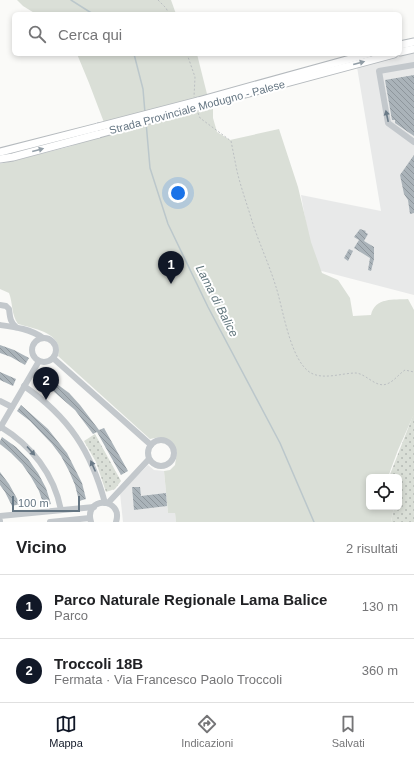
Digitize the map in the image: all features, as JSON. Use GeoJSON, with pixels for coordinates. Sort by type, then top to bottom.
{"type":"FeatureCollection","features":[{"type":"Feature","properties":{"kind":"main road"},"geometry":{"type":"LineString","coordinates":[[402,45],[414,42]]}},
{"type":"Feature","properties":{"kind":"main road"},"geometry":{"type":"LineString","coordinates":[[402,52],[414,49]]}},
{"type":"Feature","properties":{"kind":"main road","name":"Strada Provinciale Modugno - Palese"},"geometry":{"type":"LineString","coordinates":[[0,159],[13,157],[98,130],[361,56]]}},
{"type":"Feature","properties":{"kind":"main road","name":"Strada Provinciale Modugno - Palese"},"geometry":{"type":"LineString","coordinates":[[197,103],[386,56]]}},
{"type":"Feature","properties":{"kind":"main road","name":"Strada Provinciale Modugno - Palese"},"geometry":{"type":"LineString","coordinates":[[0,152],[98,130]]}},
{"type":"Feature","properties":{"kind":"street"},"geometry":{"type":"LineString","coordinates":[[414,65],[379,71],[388,122],[414,142]]}},
{"type":"Feature","properties":{"kind":"street"},"geometry":{"type":"LineString","coordinates":[[0,305],[6,306],[9,309],[12,324],[16,327]]}},
{"type":"Feature","properties":{"kind":"street"},"geometry":{"type":"LineString","coordinates":[[0,325],[16,327],[37,334],[43,338],[47,338],[53,343],[56,350],[53,358],[47,361],[39,361],[33,354],[33,347],[36,341],[43,338]]}},
{"type":"Feature","properties":{"kind":"street"},"geometry":{"type":"LineString","coordinates":[[53,358],[151,445]]}},
{"type":"Feature","properties":{"kind":"street"},"geometry":{"type":"LineString","coordinates":[[39,361],[0,427],[19,439],[36,457],[47,473],[56,491],[61,510]]}},
{"type":"Feature","properties":{"kind":"street"},"geometry":{"type":"LineString","coordinates":[[24,386],[53,409],[73,431],[93,466],[106,503]]}},
{"type":"Feature","properties":{"kind":"street"},"geometry":{"type":"LineString","coordinates":[[0,400],[12,407]]}},
{"type":"Feature","properties":{"kind":"street"},"geometry":{"type":"LineString","coordinates":[[164,441],[171,445],[174,454],[171,462],[164,466],[155,465],[149,459],[148,451],[151,445],[156,442],[164,441]]}},
{"type":"Feature","properties":{"kind":"street"},"geometry":{"type":"LineString","coordinates":[[106,503],[149,459]]}},
{"type":"Feature","properties":{"kind":"street"},"geometry":{"type":"LineString","coordinates":[[50,522],[91,520],[90,513],[94,507],[98,504],[106,503],[116,510],[116,522]]}},
{"type":"Feature","properties":{"kind":"street"},"geometry":{"type":"LineString","coordinates":[[0,516],[94,507]]}},
{"type":"Feature","properties":{"kind":"path"},"geometry":{"type":"LineString","coordinates":[[158,0],[168,12]]}},
{"type":"Feature","properties":{"kind":"path"},"geometry":{"type":"LineString","coordinates":[[187,56],[195,77],[200,118],[231,141],[237,170],[253,223],[281,302],[283,317],[298,358],[305,368],[311,373],[320,376],[358,373],[381,385],[391,383],[406,370],[414,372]]}},
{"type":"Feature","properties":{"kind":"shaded area"},"geometry":{"type":"Polygon","coordinates":[[[17,0],[171,0],[175,12],[33,12],[17,0]]]}},
{"type":"Feature","properties":{"kind":"shaded area"},"geometry":{"type":"Polygon","coordinates":[[[414,52],[414,295],[314,269],[301,195],[381,211],[357,67],[414,52]]]}},
{"type":"Feature","properties":{"kind":"shaded area"},"geometry":{"type":"Polygon","coordinates":[[[78,56],[198,56],[207,94],[213,109],[213,118],[217,132],[230,140],[279,129],[298,187],[311,242],[322,273],[338,280],[350,298],[353,316],[371,315],[376,305],[381,302],[408,299],[414,310],[414,414],[389,474],[366,474],[366,510],[393,510],[391,522],[176,522],[175,513],[168,513],[164,471],[170,470],[175,465],[177,452],[172,442],[160,437],[150,439],[58,356],[59,348],[57,342],[52,337],[40,330],[18,324],[14,316],[9,293],[0,289],[0,164],[68,147],[108,133],[78,56]]]}},
{"type":"Feature","properties":{"kind":"shaded area"},"geometry":{"type":"Polygon","coordinates":[[[414,413],[414,522],[391,522],[393,510],[402,510],[402,474],[390,474],[414,413]]]}},
{"type":"Feature","properties":{"kind":"shaded area"},"geometry":{"type":"Polygon","coordinates":[[[95,434],[121,481],[115,489],[106,492],[96,462],[84,441],[95,434]]]}},
{"type":"Feature","properties":{"kind":"shaded area"},"geometry":{"type":"Polygon","coordinates":[[[148,465],[154,470],[164,471],[168,513],[175,513],[176,522],[123,522],[120,493],[148,465]]]}},
{"type":"Feature","properties":{"kind":"building"},"geometry":{"type":"Polygon","coordinates":[[[414,75],[414,136],[395,123],[395,120],[392,120],[385,80],[414,75]]]}},
{"type":"Feature","properties":{"kind":"building"},"geometry":{"type":"Polygon","coordinates":[[[414,155],[414,213],[410,214],[408,200],[404,194],[400,175],[414,155]]]}},
{"type":"Feature","properties":{"kind":"building"},"geometry":{"type":"Polygon","coordinates":[[[360,229],[366,231],[365,232],[368,234],[364,241],[374,247],[374,259],[371,271],[368,270],[370,258],[354,248],[359,240],[354,237],[360,229]]]}},
{"type":"Feature","properties":{"kind":"building"},"geometry":{"type":"Polygon","coordinates":[[[349,249],[353,251],[348,261],[344,258],[349,249]]]}},
{"type":"Feature","properties":{"kind":"building"},"geometry":{"type":"Polygon","coordinates":[[[0,345],[29,358],[25,365],[0,353],[0,345]]]}},
{"type":"Feature","properties":{"kind":"building"},"geometry":{"type":"Polygon","coordinates":[[[0,372],[16,379],[13,386],[0,380],[0,372]]]}},
{"type":"Feature","properties":{"kind":"building"},"geometry":{"type":"Polygon","coordinates":[[[41,372],[69,393],[99,430],[104,428],[128,471],[121,475],[97,432],[93,434],[75,410],[37,378],[41,372]]]}},
{"type":"Feature","properties":{"kind":"building"},"geometry":{"type":"Polygon","coordinates":[[[21,405],[48,429],[67,453],[82,483],[86,499],[79,501],[75,485],[61,456],[52,444],[30,421],[17,411],[21,405]]]}},
{"type":"Feature","properties":{"kind":"building"},"geometry":{"type":"Polygon","coordinates":[[[2,437],[16,447],[28,459],[46,488],[51,504],[44,506],[39,491],[22,464],[0,444],[2,437]]]}},
{"type":"Feature","properties":{"kind":"building"},"geometry":{"type":"Polygon","coordinates":[[[0,472],[9,484],[20,504],[12,506],[0,485],[0,472]]]}},
{"type":"Feature","properties":{"kind":"building"},"geometry":{"type":"Polygon","coordinates":[[[132,487],[140,487],[141,496],[166,493],[167,506],[134,510],[132,487]]]}},
{"type":"Feature","properties":{"kind":"waterway","name":"Lama di Balice"},"geometry":{"type":"LineString","coordinates":[[71,0],[90,12]]}},
{"type":"Feature","properties":{"kind":"waterway","name":"Lama di Balice"},"geometry":{"type":"LineString","coordinates":[[135,56],[143,89],[145,113]]}},
{"type":"Feature","properties":{"kind":"waterway","name":"Lama di Balice"},"geometry":{"type":"LineString","coordinates":[[146,122],[150,168],[168,224],[208,307],[280,443],[314,522]]}},
{"type":"Feature","properties":{"kind":"place","name":"Parco Naturale Regionale Lama Balice"},"geometry":{"type":"Point","coordinates":[171,284]}},
{"type":"Feature","properties":{"kind":"place","name":"Troccoli 18B"},"geometry":{"type":"Point","coordinates":[46,400]}}]}
